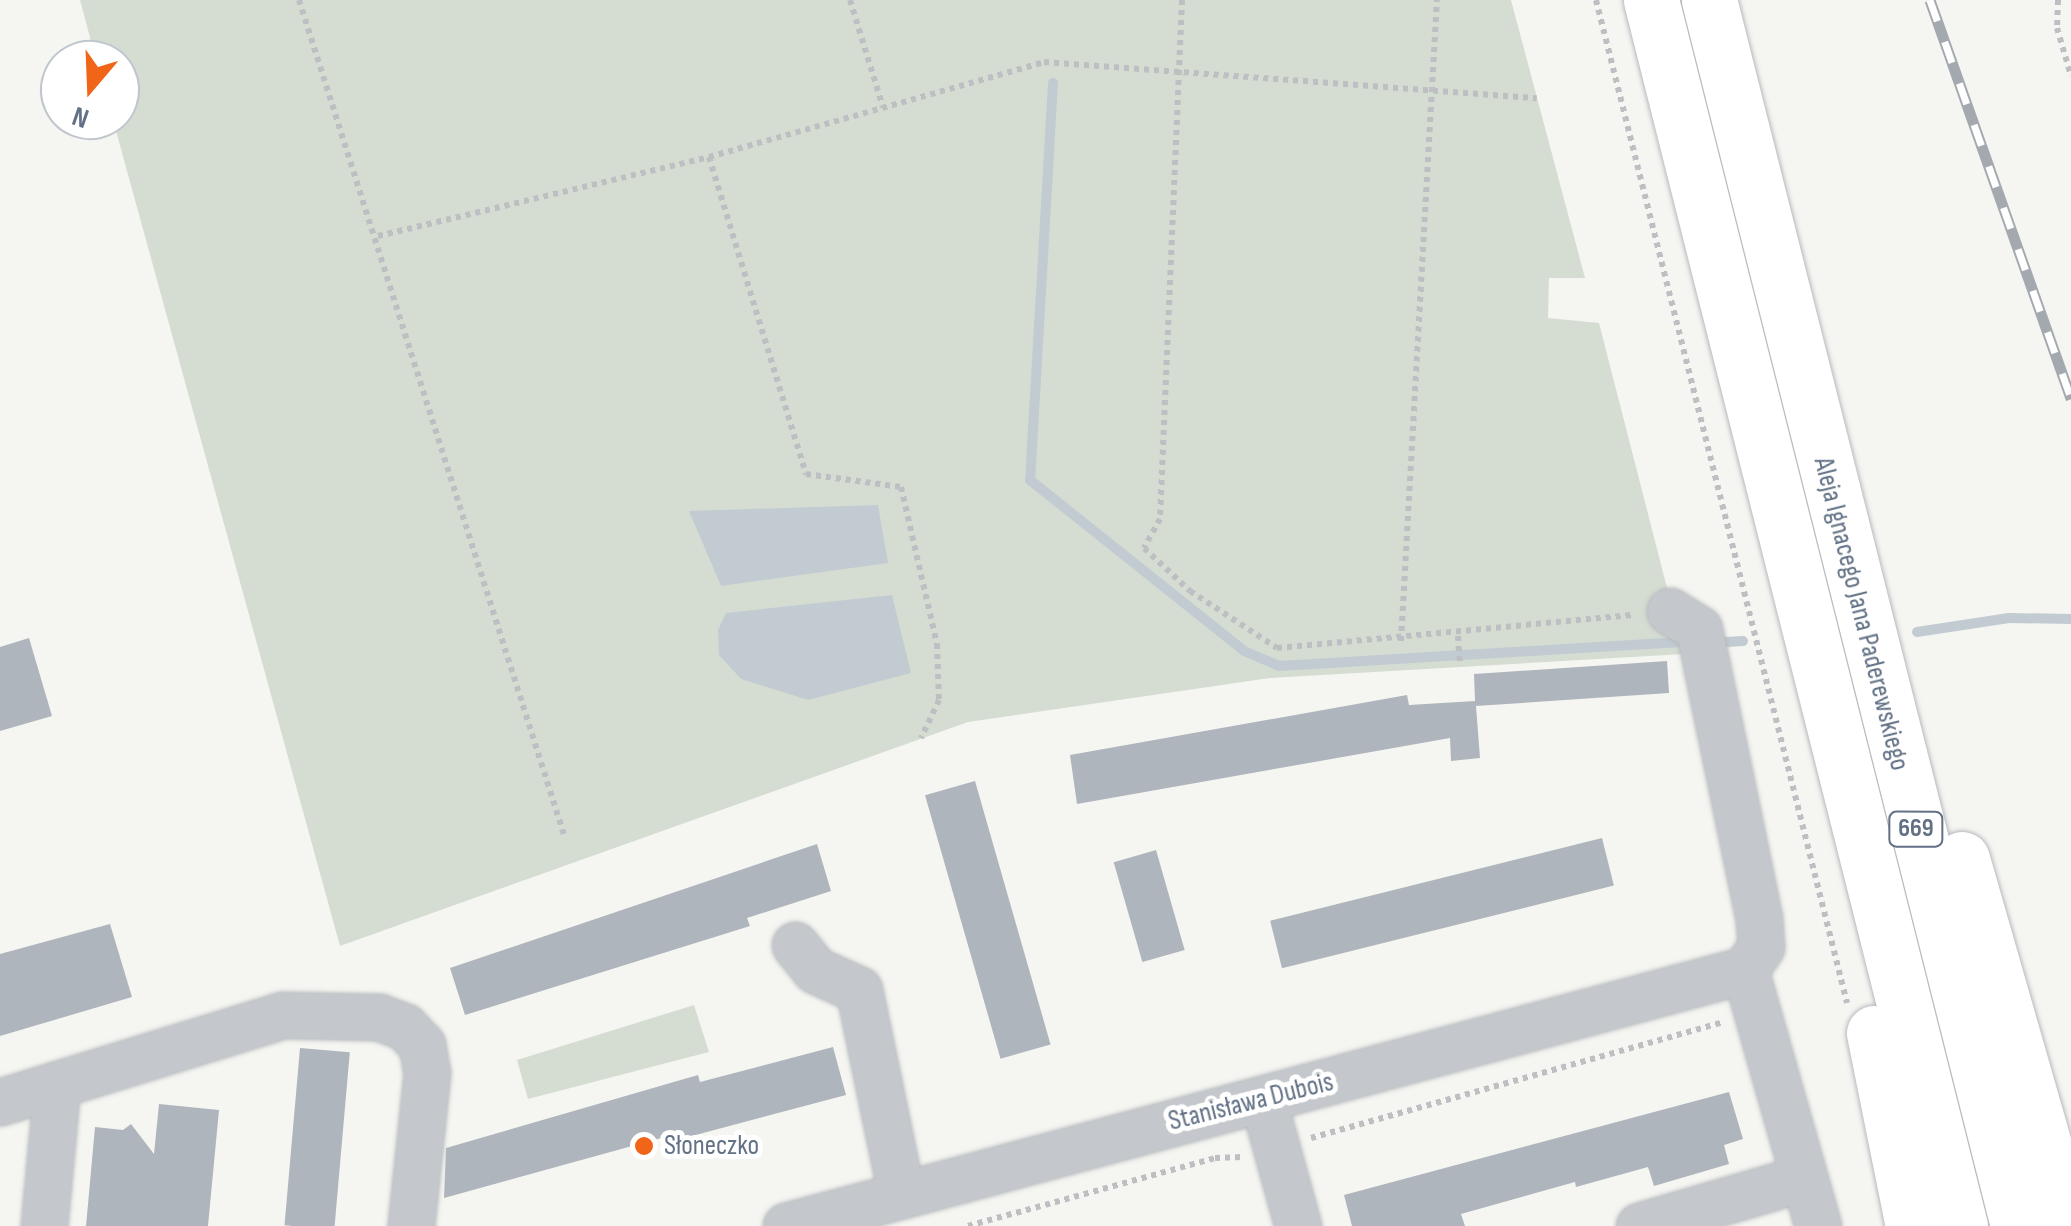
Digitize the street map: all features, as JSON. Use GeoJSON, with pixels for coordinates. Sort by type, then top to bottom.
{"type":"FeatureCollection","features":[{"type":"Feature","properties":{"kind":"main road","name":"Aleja Ignacego Jana Paderewskiego"},"geometry":{"type":"LineString","coordinates":[[1651,0],[1960,1226]]}},
{"type":"Feature","properties":{"kind":"main road","name":"Aleja Ignacego Jana Paderewskiego"},"geometry":{"type":"LineString","coordinates":[[1709,0],[2018,1226]]}},
{"type":"Feature","properties":{"kind":"main road"},"geometry":{"type":"LineString","coordinates":[[1815,432],[1878,562],[2067,1226]]}},
{"type":"Feature","properties":{"kind":"main road"},"geometry":{"type":"LineString","coordinates":[[1780,516],[1781,623],[1913,1226]]}},
{"type":"Feature","properties":{"kind":"street"},"geometry":{"type":"LineString","coordinates":[[1670,611],[1699,629],[1756,899],[1761,947],[1739,987],[1818,1226]]}},
{"type":"Feature","properties":{"kind":"street"},"geometry":{"type":"LineString","coordinates":[[796,945],[815,970],[859,990],[901,1193]]}},
{"type":"Feature","properties":{"kind":"street","name":"Stanisława Dubois"},"geometry":{"type":"LineString","coordinates":[[786,1226],[1263,1100],[1739,987]]}},
{"type":"Feature","properties":{"kind":"street"},"geometry":{"type":"LineString","coordinates":[[0,1102],[283,1014],[380,1017],[404,1027],[422,1045],[427,1073],[411,1226]]}},
{"type":"Feature","properties":{"kind":"street"},"geometry":{"type":"LineString","coordinates":[[44,1226],[56,1085]]}},
{"type":"Feature","properties":{"kind":"street"},"geometry":{"type":"LineString","coordinates":[[1263,1100],[1298,1226]]}},
{"type":"Feature","properties":{"kind":"street"},"geometry":{"type":"LineString","coordinates":[[1638,1226],[1802,1178]]}},
{"type":"Feature","properties":{"kind":"path"},"geometry":{"type":"LineString","coordinates":[[299,0],[378,236],[564,835]]}},
{"type":"Feature","properties":{"kind":"path"},"geometry":{"type":"LineString","coordinates":[[850,0],[883,108]]}},
{"type":"Feature","properties":{"kind":"path"},"geometry":{"type":"LineString","coordinates":[[1182,0],[1160,520],[1144,548],[1190,591],[1277,648],[1458,640],[1670,611]]}},
{"type":"Feature","properties":{"kind":"path"},"geometry":{"type":"LineString","coordinates":[[1401,640],[1437,0]]}},
{"type":"Feature","properties":{"kind":"path"},"geometry":{"type":"LineString","coordinates":[[1596,0],[1836,939],[1849,1014]]}},
{"type":"Feature","properties":{"kind":"path"},"geometry":{"type":"LineString","coordinates":[[2058,0],[2057,28],[2071,76]]}},
{"type":"Feature","properties":{"kind":"path"},"geometry":{"type":"LineString","coordinates":[[378,236],[709,156],[1044,62],[1431,94],[1537,98]]}},
{"type":"Feature","properties":{"kind":"path"},"geometry":{"type":"LineString","coordinates":[[709,156],[806,474],[902,487],[936,644],[939,700],[922,738]]}},
{"type":"Feature","properties":{"kind":"path"},"geometry":{"type":"LineString","coordinates":[[1458,640],[1460,665]]}},
{"type":"Feature","properties":{"kind":"path"},"geometry":{"type":"LineString","coordinates":[[968,1226],[1215,1158],[1279,1152],[1320,1134],[1739,987]]}},
{"type":"Feature","properties":{"kind":"shaded area"},"geometry":{"type":"Polygon","coordinates":[[[80,0],[1511,0],[1585,278],[1549,278],[1548,318],[1599,323],[1684,654],[1270,678],[968,722],[340,946],[118,140],[140,140],[140,40],[91,40],[80,0]]]}},
{"type":"Feature","properties":{"kind":"shaded area"},"geometry":{"type":"Polygon","coordinates":[[[878,505],[888,563],[721,586],[689,511],[878,505]]]}},
{"type":"Feature","properties":{"kind":"shaded area"},"geometry":{"type":"Polygon","coordinates":[[[892,595],[911,673],[808,700],[741,679],[719,655],[718,630],[726,613],[892,595]]]}},
{"type":"Feature","properties":{"kind":"shaded area"},"geometry":{"type":"Polygon","coordinates":[[[694,1005],[709,1052],[528,1099],[517,1060],[694,1005]]]}},
{"type":"Feature","properties":{"kind":"building"},"geometry":{"type":"Polygon","coordinates":[[[29,638],[52,716],[0,731],[0,647],[29,638]]]}},
{"type":"Feature","properties":{"kind":"building"},"geometry":{"type":"Polygon","coordinates":[[[1667,661],[1669,693],[1476,706],[1480,758],[1451,761],[1450,738],[1077,804],[1070,755],[1407,695],[1409,705],[1475,701],[1474,674],[1667,661]]]}},
{"type":"Feature","properties":{"kind":"building"},"geometry":{"type":"Polygon","coordinates":[[[975,781],[1051,1044],[1001,1059],[925,795],[975,781]]]}},
{"type":"Feature","properties":{"kind":"building"},"geometry":{"type":"Polygon","coordinates":[[[1602,838],[1614,886],[1282,968],[1270,921],[1602,838]]]}},
{"type":"Feature","properties":{"kind":"building"},"geometry":{"type":"Polygon","coordinates":[[[817,844],[831,891],[747,918],[750,926],[465,1015],[450,968],[817,844]]]}},
{"type":"Feature","properties":{"kind":"building"},"geometry":{"type":"Polygon","coordinates":[[[1156,850],[1185,950],[1142,962],[1114,862],[1156,850]]]}},
{"type":"Feature","properties":{"kind":"building"},"geometry":{"type":"Polygon","coordinates":[[[110,924],[132,997],[0,1036],[0,954],[110,924]]]}},
{"type":"Feature","properties":{"kind":"building"},"geometry":{"type":"Polygon","coordinates":[[[833,1047],[846,1095],[673,1141],[672,1135],[444,1198],[446,1148],[698,1075],[700,1082],[833,1047]]]}},
{"type":"Feature","properties":{"kind":"building"},"geometry":{"type":"Polygon","coordinates":[[[300,1048],[350,1052],[335,1226],[284,1225],[300,1048]]]}},
{"type":"Feature","properties":{"kind":"building"},"geometry":{"type":"Polygon","coordinates":[[[1729,1092],[1743,1139],[1724,1145],[1729,1164],[1654,1186],[1648,1167],[1576,1187],[1575,1182],[1461,1214],[1465,1226],[1352,1226],[1344,1195],[1729,1092]]]}},
{"type":"Feature","properties":{"kind":"building"},"geometry":{"type":"Polygon","coordinates":[[[159,1104],[219,1110],[208,1226],[86,1226],[95,1127],[123,1130],[131,1124],[154,1154],[159,1104]]]}},
{"type":"Feature","properties":{"kind":"waterway"},"geometry":{"type":"LineString","coordinates":[[1053,83],[1030,480],[1244,651],[1279,666],[1685,642]]}},
{"type":"Feature","properties":{"kind":"waterway"},"geometry":{"type":"LineString","coordinates":[[1917,632],[2009,618],[2071,619]]}},
{"type":"Feature","properties":{"kind":"waterway"},"geometry":{"type":"LineString","coordinates":[[1726,642],[1743,641]]}},
{"type":"Feature","properties":{"kind":"railway"},"geometry":{"type":"LineString","coordinates":[[1930,0],[2071,399]]}},
{"type":"Feature","properties":{"kind":"place","name":"Słoneczko"},"geometry":{"type":"Point","coordinates":[644,1146]}}]}
